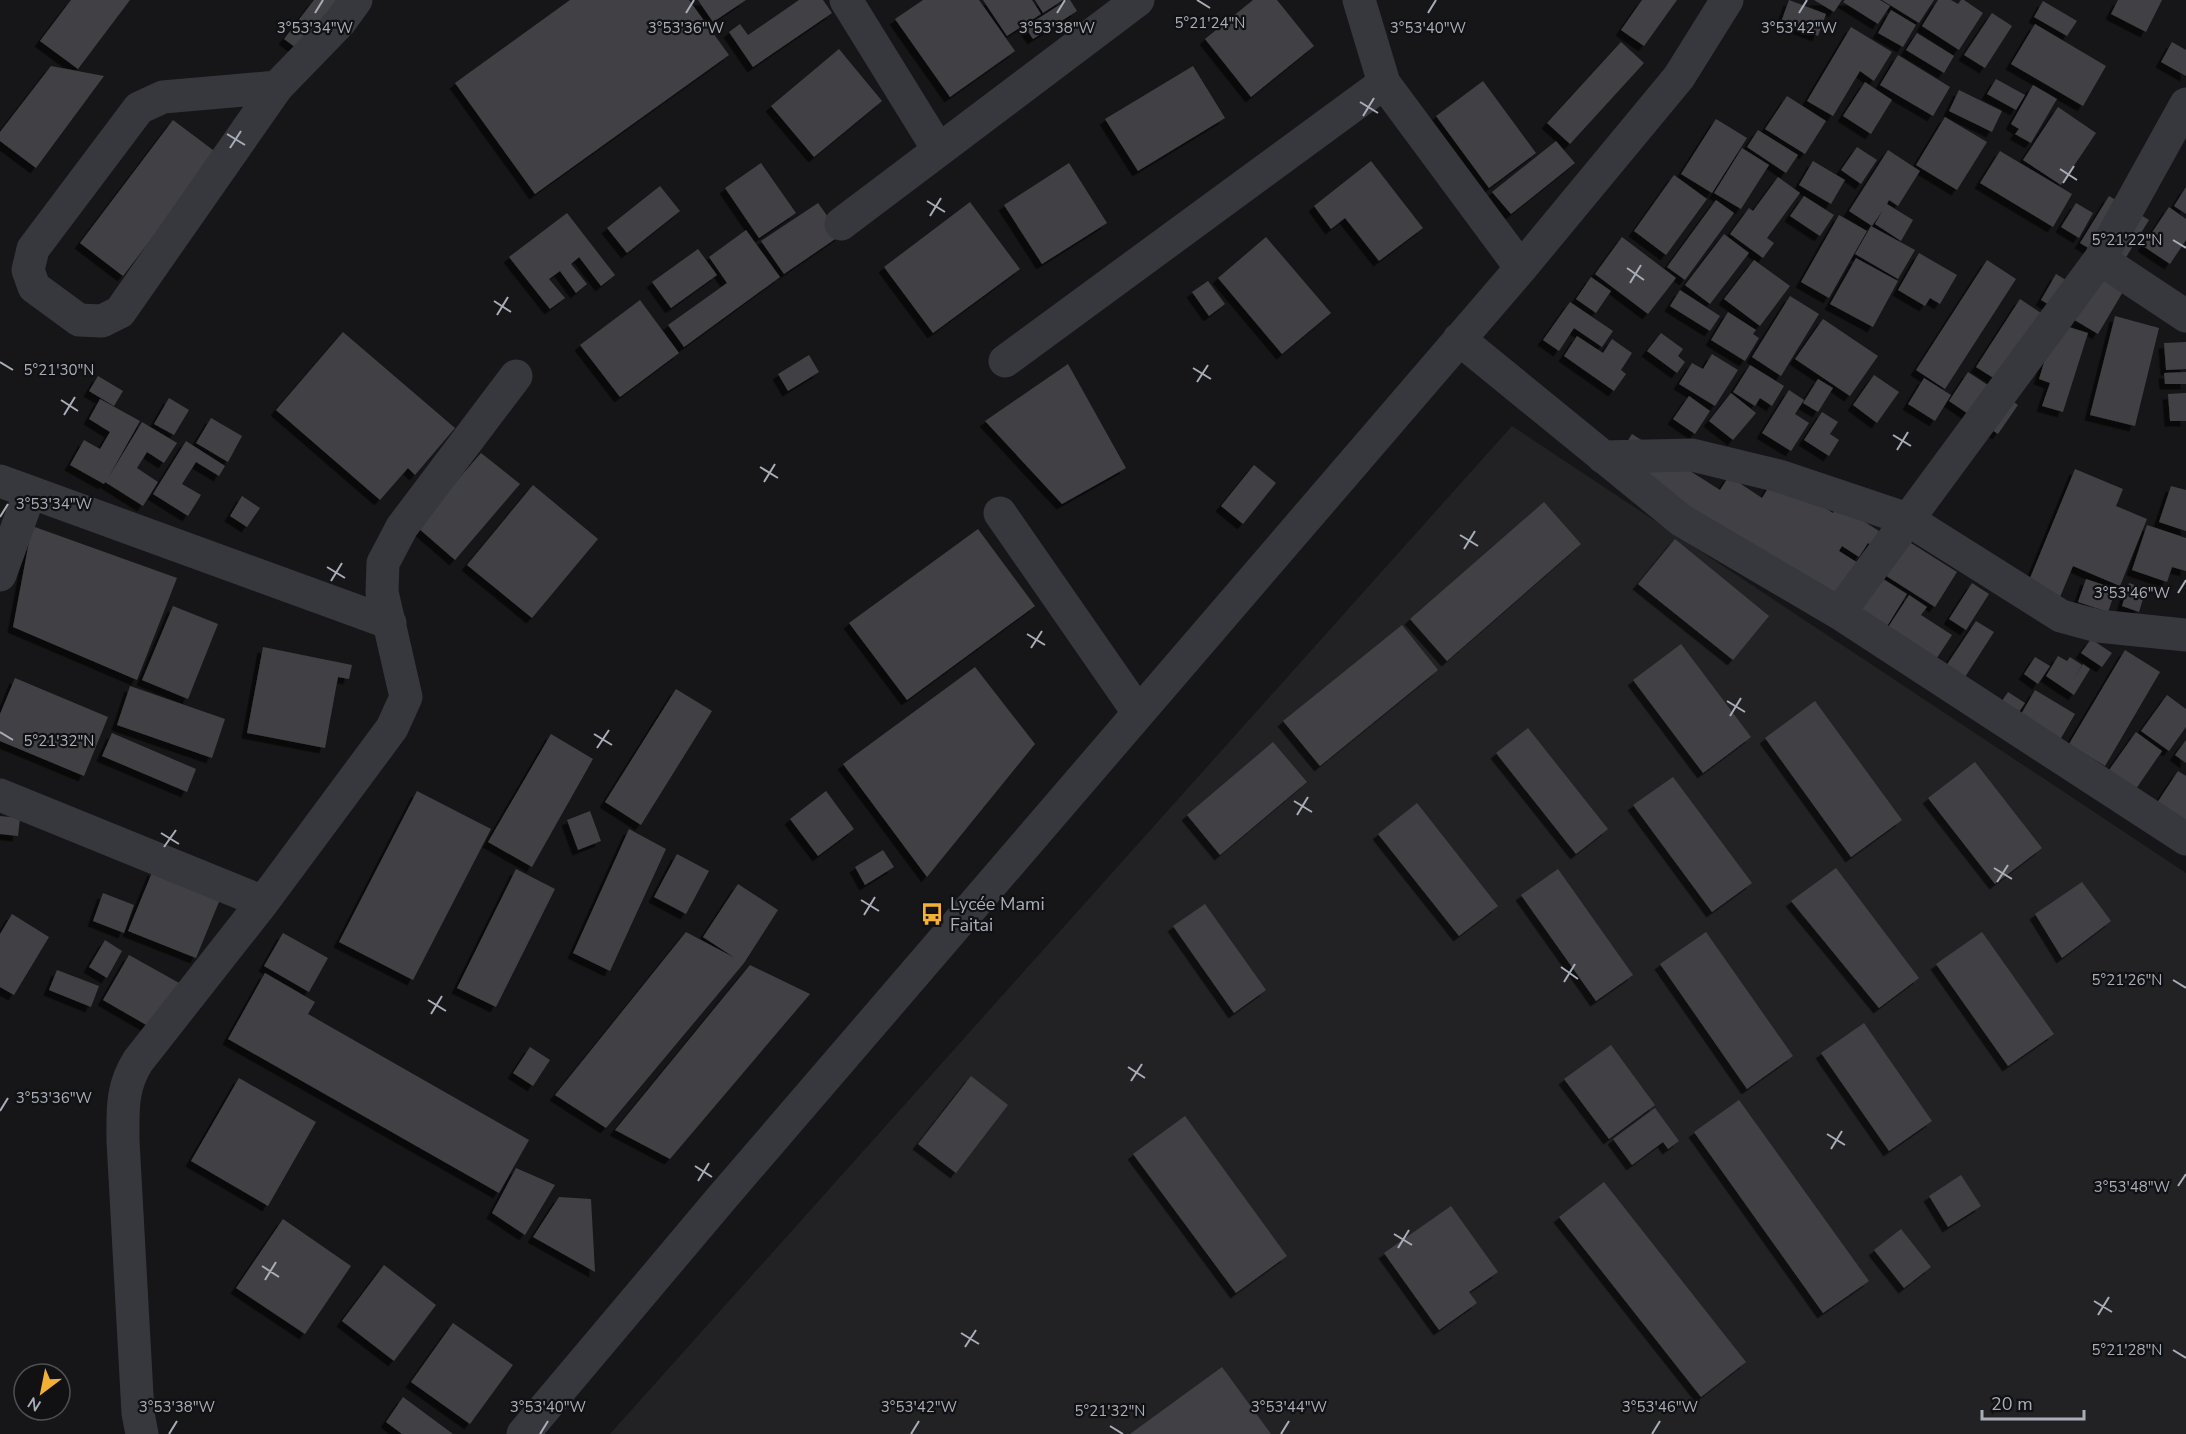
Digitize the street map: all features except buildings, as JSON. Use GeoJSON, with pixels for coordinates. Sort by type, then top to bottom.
{"type":"FeatureCollection","features":[{"type":"Feature","properties":{"kind":"street"},"geometry":{"type":"LineString","coordinates":[[277,87],[163,97],[139,108],[33,249],[28,270],[34,287],[79,320],[102,321],[120,312],[277,87],[340,22],[356,0]]}},
{"type":"Feature","properties":{"kind":"street"},"geometry":{"type":"LineString","coordinates":[[846,0],[938,149]]}},
{"type":"Feature","properties":{"kind":"street"},"geometry":{"type":"LineString","coordinates":[[841,224],[1138,0]]}},
{"type":"Feature","properties":{"kind":"street"},"geometry":{"type":"LineString","coordinates":[[1359,0],[1384,83],[1521,268]]}},
{"type":"Feature","properties":{"kind":"street"},"geometry":{"type":"LineString","coordinates":[[523,1434],[1138,712],[1521,268],[1679,78],[1727,0]]}},
{"type":"Feature","properties":{"kind":"street"},"geometry":{"type":"LineString","coordinates":[[1005,361],[1384,83]]}},
{"type":"Feature","properties":{"kind":"street"},"geometry":{"type":"LineString","coordinates":[[1839,613],[2100,259],[2186,104]]}},
{"type":"Feature","properties":{"kind":"street"},"geometry":{"type":"LineString","coordinates":[[2100,259],[2186,316]]}},
{"type":"Feature","properties":{"kind":"street"},"geometry":{"type":"LineString","coordinates":[[1459,339],[1681,520],[1839,613],[2186,839]]}},
{"type":"Feature","properties":{"kind":"street"},"geometry":{"type":"LineString","coordinates":[[142,1434],[138,1413],[123,1151],[125,1091],[129,1077],[138,1061],[263,903],[392,728],[406,697],[382,591],[382,563],[402,527],[516,376]]}},
{"type":"Feature","properties":{"kind":"street"},"geometry":{"type":"LineString","coordinates":[[1603,457],[1692,455],[1779,476],[1907,519],[2061,616],[2098,626],[2186,635]]}},
{"type":"Feature","properties":{"kind":"street"},"geometry":{"type":"LineString","coordinates":[[0,575],[15,487],[390,623]]}},
{"type":"Feature","properties":{"kind":"street"},"geometry":{"type":"LineString","coordinates":[[1000,513],[1138,712]]}},
{"type":"Feature","properties":{"kind":"street"},"geometry":{"type":"LineString","coordinates":[[0,795],[263,903]]}},
{"type":"Feature","properties":{"kind":"shaded area"},"geometry":{"type":"Polygon","coordinates":[[[1512,426],[2186,873],[2186,1434],[610,1434],[1512,426]]]}},
{"type":"Feature","properties":{"kind":"place","name":"Lycée Mami Faitai"},"geometry":{"type":"Point","coordinates":[932,914]}}]}
